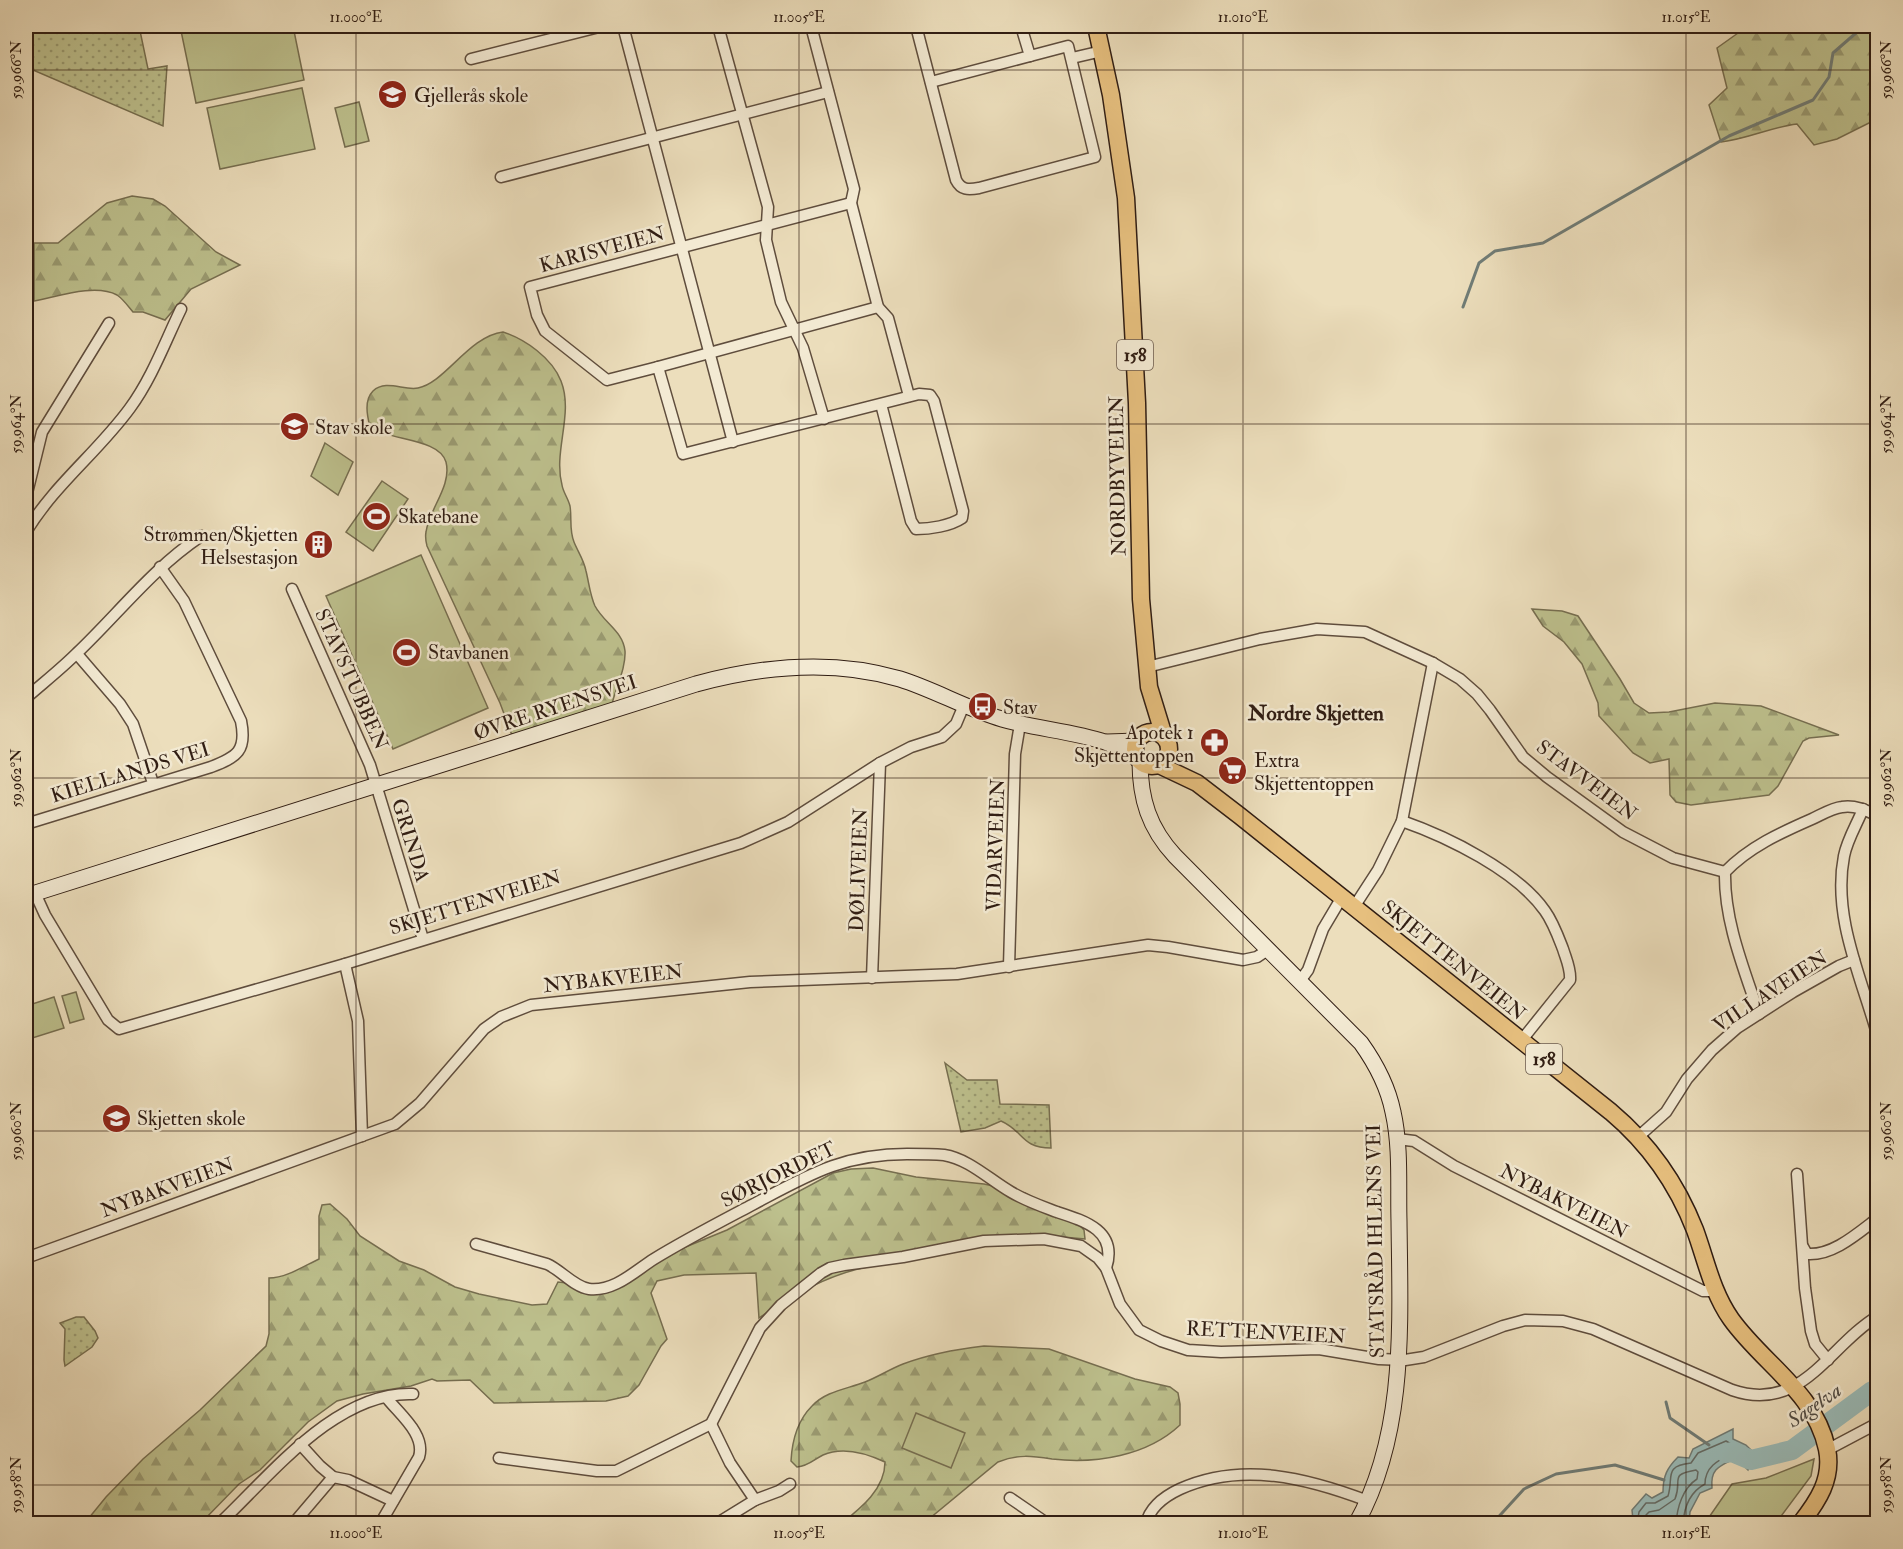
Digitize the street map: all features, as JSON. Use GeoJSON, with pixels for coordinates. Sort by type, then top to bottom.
{"type":"FeatureCollection","features":[{"type":"Feature","properties":{"kind":"main road","name":"NORDBYVEIEN"},"geometry":{"type":"LineString","coordinates":[[1096,26],[1119,138],[1129,237],[1140,471],[1140,587],[1147,667],[1149,687],[1167,742]]}},
{"type":"Feature","properties":{"kind":"main road","name":"NORDBYVEIEN"},"geometry":{"type":"LineString","coordinates":[[1140,738],[1149,687]]}},
{"type":"Feature","properties":{"kind":"main road"},"geometry":{"type":"LineString","coordinates":[[1140,738],[1156,732],[1167,742],[1166,759],[1148,763]]}},
{"type":"Feature","properties":{"kind":"main road","name":"158"},"geometry":{"type":"LineString","coordinates":[[1140,738],[1135,750],[1148,763]]}},
{"type":"Feature","properties":{"kind":"main road","name":"SKJETTENVEIEN"},"geometry":{"type":"LineString","coordinates":[[1167,742],[1197,783],[1611,1112],[1638,1137],[1664,1171],[1684,1205],[1726,1312],[1743,1335],[1809,1404],[1826,1444],[1829,1467],[1825,1485],[1800,1524]]}},
{"type":"Feature","properties":{"kind":"main road","name":"SKJETTENVEIEN"},"geometry":{"type":"LineString","coordinates":[[1148,763],[1197,783]]}},
{"type":"Feature","properties":{"kind":"street"},"geometry":{"type":"LineString","coordinates":[[471,59],[603,26]]}},
{"type":"Feature","properties":{"kind":"street","name":"KARISVEIEN"},"geometry":{"type":"LineString","coordinates":[[623,26],[733,442]]}},
{"type":"Feature","properties":{"kind":"street"},"geometry":{"type":"LineString","coordinates":[[718,26],[768,207],[766,240],[781,302],[803,348],[824,419]]}},
{"type":"Feature","properties":{"kind":"street"},"geometry":{"type":"LineString","coordinates":[[811,26],[854,189],[851,203],[878,307],[888,318],[909,396]]}},
{"type":"Feature","properties":{"kind":"street"},"geometry":{"type":"LineString","coordinates":[[916,26],[956,180],[963,189],[979,188],[1095,157],[1068,46],[931,82]]}},
{"type":"Feature","properties":{"kind":"street"},"geometry":{"type":"LineString","coordinates":[[1021,26],[1030,56]]}},
{"type":"Feature","properties":{"kind":"street"},"geometry":{"type":"LineString","coordinates":[[1072,58],[1102,51]]}},
{"type":"Feature","properties":{"kind":"street"},"geometry":{"type":"LineString","coordinates":[[501,177],[828,92]]}},
{"type":"Feature","properties":{"kind":"street","name":"KARISVEIEN"},"geometry":{"type":"LineString","coordinates":[[851,203],[531,287],[537,315],[544,331],[607,380],[878,307]]}},
{"type":"Feature","properties":{"kind":"street"},"geometry":{"type":"LineString","coordinates":[[26,532],[57,488],[110,433],[132,406],[155,366],[182,309]]}},
{"type":"Feature","properties":{"kind":"street"},"geometry":{"type":"LineString","coordinates":[[26,497],[42,432],[109,323]]}},
{"type":"Feature","properties":{"kind":"street"},"geometry":{"type":"LineString","coordinates":[[658,366],[683,454],[909,396],[930,395],[934,401],[963,511],[962,518],[957,522],[916,529],[910,520],[881,404]]}},
{"type":"Feature","properties":{"kind":"street"},"geometry":{"type":"LineString","coordinates":[[26,698],[77,654],[160,567],[201,536]]}},
{"type":"Feature","properties":{"kind":"street","name":"KIELLANDS VEI"},"geometry":{"type":"LineString","coordinates":[[26,824],[230,759],[242,748],[244,738],[241,721],[183,601],[160,567]]}},
{"type":"Feature","properties":{"kind":"street","name":"STAVSTUBBEN"},"geometry":{"type":"LineString","coordinates":[[292,589],[370,765],[376,785]]}},
{"type":"Feature","properties":{"kind":"street","name":"STAVVEIEN"},"geometry":{"type":"LineString","coordinates":[[1147,667],[1260,639],[1317,629],[1365,632],[1432,663],[1460,679],[1477,694],[1523,757],[1614,825],[1673,858],[1725,872]]}},
{"type":"Feature","properties":{"kind":"street"},"geometry":{"type":"LineString","coordinates":[[77,654],[120,704],[133,724],[153,783]]}},
{"type":"Feature","properties":{"kind":"street"},"geometry":{"type":"LineString","coordinates":[[1300,981],[1308,970],[1330,916],[1348,902],[1378,870],[1402,821],[1432,663]]}},
{"type":"Feature","properties":{"kind":"street","name":"ØVRE RYENSVEI"},"geometry":{"type":"LineString","coordinates":[[30,895],[696,684],[760,670],[806,667],[863,671],[911,683],[964,705],[1020,724],[1105,742],[1148,763]]}},
{"type":"Feature","properties":{"kind":"street","name":"SKJETTENVEIEN"},"geometry":{"type":"LineString","coordinates":[[30,895],[45,915],[108,1020],[118,1029],[345,964],[741,843],[788,822],[879,763],[911,747],[946,734],[956,724],[964,705]]}},
{"type":"Feature","properties":{"kind":"street","name":"VIDARVEIEN"},"geometry":{"type":"LineString","coordinates":[[1009,967],[1015,754],[1020,724]]}},
{"type":"Feature","properties":{"kind":"street","name":"ØVRE RYENSVEI"},"geometry":{"type":"LineString","coordinates":[[1105,742],[1140,738]]}},
{"type":"Feature","properties":{"kind":"street","name":"DØLIVEIEN"},"geometry":{"type":"LineString","coordinates":[[872,978],[879,763]]}},
{"type":"Feature","properties":{"kind":"street","name":"STATSRÅD IHLENS VEI"},"geometry":{"type":"LineString","coordinates":[[1148,763],[1143,794],[1148,818],[1163,843],[1354,1036],[1374,1062],[1392,1104],[1397,1139],[1400,1291],[1398,1360],[1388,1434],[1368,1501],[1356,1524]]}},
{"type":"Feature","properties":{"kind":"street","name":"GRINDA"},"geometry":{"type":"LineString","coordinates":[[376,785],[423,939]]}},
{"type":"Feature","properties":{"kind":"street"},"geometry":{"type":"LineString","coordinates":[[1759,1014],[1733,933],[1726,897],[1725,872],[1753,849],[1785,831],[1842,807],[1863,809],[1878,816]]}},
{"type":"Feature","properties":{"kind":"street"},"geometry":{"type":"LineString","coordinates":[[1863,809],[1844,855],[1841,895],[1854,960],[1878,1037]]}},
{"type":"Feature","properties":{"kind":"street"},"geometry":{"type":"LineString","coordinates":[[1402,821],[1434,832],[1514,879],[1535,898],[1546,912],[1565,956],[1570,980],[1521,1041]]}},
{"type":"Feature","properties":{"kind":"street","name":"NYBAKVEIEN"},"geometry":{"type":"LineString","coordinates":[[26,1258],[395,1124],[420,1103],[484,1029],[501,1017],[531,1005],[750,982],[957,975],[1148,945],[1168,946],[1237,960],[1257,957],[1269,949]]}},
{"type":"Feature","properties":{"kind":"street","name":"VILLAVEIEN"},"geometry":{"type":"LineString","coordinates":[[1638,1137],[1666,1112],[1687,1079],[1712,1050],[1737,1028],[1811,982],[1854,960]]}},
{"type":"Feature","properties":{"kind":"street"},"geometry":{"type":"LineString","coordinates":[[345,964],[358,1021],[362,1136]]}},
{"type":"Feature","properties":{"kind":"street","name":"NYBAKVEIEN"},"geometry":{"type":"LineString","coordinates":[[1397,1139],[1414,1141],[1454,1166],[1703,1291],[1716,1291]]}},
{"type":"Feature","properties":{"kind":"street","name":"SØRJORDET"},"geometry":{"type":"LineString","coordinates":[[477,1244],[557,1268],[577,1284],[588,1289],[602,1288],[626,1279],[652,1260],[707,1229],[808,1175],[834,1164],[876,1155],[927,1154],[958,1159],[1012,1193],[1094,1227],[1108,1244],[1109,1258],[1106,1268]]}},
{"type":"Feature","properties":{"kind":"street"},"geometry":{"type":"LineString","coordinates":[[1797,1174],[1805,1288],[1812,1336],[1818,1349],[1828,1360]]}},
{"type":"Feature","properties":{"kind":"street"},"geometry":{"type":"LineString","coordinates":[[1803,1247],[1808,1254],[1820,1255],[1878,1218]]}},
{"type":"Feature","properties":{"kind":"street","name":"RETTENVEIEN"},"geometry":{"type":"LineString","coordinates":[[711,1424],[760,1328],[781,1305],[821,1273],[830,1268],[1010,1239],[1069,1242],[1089,1251],[1106,1268],[1120,1304],[1139,1330],[1161,1341],[1188,1350],[1221,1352],[1319,1349],[1398,1360],[1424,1357],[1517,1322],[1533,1319],[1556,1320],[1593,1329],[1738,1392],[1767,1395],[1808,1378],[1857,1331],[1878,1316]]}},
{"type":"Feature","properties":{"kind":"street"},"geometry":{"type":"LineString","coordinates":[[219,1524],[315,1432],[350,1409],[386,1398],[413,1394]]}},
{"type":"Feature","properties":{"kind":"street"},"geometry":{"type":"LineString","coordinates":[[380,1524],[421,1450],[420,1440],[386,1398]]}},
{"type":"Feature","properties":{"kind":"street"},"geometry":{"type":"LineString","coordinates":[[1826,1444],[1878,1423]]}},
{"type":"Feature","properties":{"kind":"street"},"geometry":{"type":"LineString","coordinates":[[499,1458],[575,1469],[616,1471],[711,1424],[730,1463],[755,1500]]}},
{"type":"Feature","properties":{"kind":"street"},"geometry":{"type":"LineString","coordinates":[[300,1444],[333,1477],[348,1480],[393,1501]]}},
{"type":"Feature","properties":{"kind":"street"},"geometry":{"type":"LineString","coordinates":[[1146,1524],[1152,1510],[1164,1497],[1189,1485],[1242,1474],[1303,1479],[1368,1501]]}},
{"type":"Feature","properties":{"kind":"street"},"geometry":{"type":"LineString","coordinates":[[293,1524],[333,1477]]}},
{"type":"Feature","properties":{"kind":"street"},"geometry":{"type":"LineString","coordinates":[[716,1524],[755,1500],[780,1491],[790,1484]]}},
{"type":"Feature","properties":{"kind":"street"},"geometry":{"type":"LineString","coordinates":[[1010,1498],[1048,1524]]}},
{"type":"Feature","properties":{"kind":"green space"},"geometry":{"type":"Polygon","coordinates":[[[31,26],[139,26],[148,69],[167,66],[163,126],[26,67],[26,34],[31,26]]]}},
{"type":"Feature","properties":{"kind":"green space"},"geometry":{"type":"Polygon","coordinates":[[[180,26],[293,26],[304,80],[196,103],[180,26]]]}},
{"type":"Feature","properties":{"kind":"green space"},"geometry":{"type":"Polygon","coordinates":[[[1744,26],[1877,26],[1877,119],[1837,139],[1814,145],[1797,124],[1721,142],[1709,105],[1727,88],[1717,48],[1744,26]]]}},
{"type":"Feature","properties":{"kind":"green space"},"geometry":{"type":"Polygon","coordinates":[[[302,88],[315,149],[220,169],[207,108],[302,88]]]}},
{"type":"Feature","properties":{"kind":"green space"},"geometry":{"type":"Polygon","coordinates":[[[359,102],[369,141],[345,147],[335,108],[359,102]]]}},
{"type":"Feature","properties":{"kind":"green space"},"geometry":{"type":"Polygon","coordinates":[[[132,196],[153,199],[165,206],[216,252],[240,265],[191,289],[165,320],[143,312],[133,312],[117,295],[98,290],[34,301],[34,243],[58,243],[107,203],[132,196]]]}},
{"type":"Feature","properties":{"kind":"green space"},"geometry":{"type":"Polygon","coordinates":[[[503,332],[537,350],[551,365],[561,381],[565,419],[560,472],[570,506],[572,538],[584,563],[595,606],[621,638],[625,651],[622,671],[612,704],[516,746],[500,703],[427,546],[428,523],[446,480],[446,462],[442,454],[434,448],[379,432],[370,427],[367,408],[370,395],[378,388],[389,386],[418,388],[428,384],[479,342],[491,335],[503,332]]]}},
{"type":"Feature","properties":{"kind":"green space"},"geometry":{"type":"Polygon","coordinates":[[[325,443],[353,462],[338,495],[311,476],[325,443]]]}},
{"type":"Feature","properties":{"kind":"green space","name":"Skatebane"},"geometry":{"type":"Polygon","coordinates":[[[382,481],[408,499],[373,551],[346,532],[382,481]]]}},
{"type":"Feature","properties":{"kind":"green space","name":"Stavbanen"},"geometry":{"type":"Polygon","coordinates":[[[421,555],[488,708],[393,749],[326,596],[421,555]]]}},
{"type":"Feature","properties":{"kind":"green space"},"geometry":{"type":"Polygon","coordinates":[[[1532,609],[1562,611],[1578,616],[1634,703],[1649,713],[1669,712],[1715,703],[1761,706],[1839,735],[1809,738],[1803,741],[1778,786],[1769,795],[1691,805],[1676,802],[1670,795],[1669,759],[1650,763],[1633,753],[1599,716],[1598,703],[1582,664],[1564,642],[1543,626],[1532,609]]]}},
{"type":"Feature","properties":{"kind":"green space"},"geometry":{"type":"Polygon","coordinates":[[[76,992],[84,1019],[70,1023],[62,996],[76,992]]]}},
{"type":"Feature","properties":{"kind":"green space"},"geometry":{"type":"Polygon","coordinates":[[[54,997],[64,1028],[26,1040],[26,1006],[54,997]]]}},
{"type":"Feature","properties":{"kind":"green space"},"geometry":{"type":"Polygon","coordinates":[[[945,1063],[967,1080],[997,1080],[1000,1104],[1049,1105],[1051,1148],[1028,1142],[1001,1121],[985,1128],[961,1132],[945,1063]]]}},
{"type":"Feature","properties":{"kind":"green space"},"geometry":{"type":"Polygon","coordinates":[[[873,1168],[916,1177],[984,1184],[1025,1193],[1073,1218],[1084,1230],[1085,1239],[1044,1237],[1007,1240],[858,1269],[806,1289],[759,1318],[756,1273],[684,1275],[657,1281],[651,1293],[667,1339],[639,1385],[628,1396],[606,1401],[494,1403],[470,1380],[437,1381],[432,1379],[411,1386],[363,1394],[337,1401],[308,1422],[260,1470],[239,1484],[201,1523],[84,1524],[106,1497],[143,1459],[200,1410],[266,1346],[269,1334],[269,1278],[288,1274],[319,1259],[319,1216],[322,1205],[330,1204],[347,1219],[360,1236],[399,1261],[424,1270],[455,1287],[532,1305],[547,1304],[558,1282],[604,1287],[666,1255],[727,1230],[833,1173],[873,1168]]]}},
{"type":"Feature","properties":{"kind":"green space"},"geometry":{"type":"Polygon","coordinates":[[[76,1317],[84,1317],[98,1338],[92,1347],[65,1366],[65,1329],[60,1323],[76,1317]]]}},
{"type":"Feature","properties":{"kind":"green space"},"geometry":{"type":"Polygon","coordinates":[[[984,1346],[1049,1349],[1135,1379],[1170,1387],[1178,1393],[1180,1425],[1167,1436],[1152,1444],[1120,1456],[1069,1460],[1025,1456],[998,1462],[924,1523],[842,1523],[871,1497],[881,1481],[885,1462],[862,1453],[838,1451],[797,1467],[791,1461],[793,1446],[796,1432],[807,1412],[818,1401],[830,1394],[865,1382],[903,1364],[943,1353],[984,1346]]]}},
{"type":"Feature","properties":{"kind":"green space"},"geometry":{"type":"Polygon","coordinates":[[[916,1413],[965,1433],[951,1468],[902,1448],[916,1413]]]}},
{"type":"Feature","properties":{"kind":"green space"},"geometry":{"type":"Polygon","coordinates":[[[1814,1459],[1811,1476],[1776,1523],[1705,1523],[1732,1484],[1766,1478],[1814,1459]]]}},
{"type":"Feature","properties":{"kind":"water"},"geometry":{"type":"Polygon","coordinates":[[[1733,1429],[1733,1439],[1746,1445],[1755,1454],[1748,1470],[1736,1458],[1717,1468],[1713,1476],[1712,1488],[1700,1493],[1690,1512],[1689,1523],[1629,1523],[1633,1520],[1632,1510],[1646,1494],[1652,1498],[1663,1492],[1666,1473],[1678,1457],[1689,1458],[1693,1449],[1733,1429]]]}},
{"type":"Feature","properties":{"kind":"waterway"},"geometry":{"type":"LineString","coordinates":[[1463,307],[1479,263],[1495,251],[1543,243],[1729,136],[1813,100],[1829,77],[1833,53],[1864,26]]}},
{"type":"Feature","properties":{"kind":"waterway","name":"Sagelva"},"geometry":{"type":"LineString","coordinates":[[1726,1453],[1732,1452],[1751,1460],[1792,1450],[1872,1391],[1878,1390]]}},
{"type":"Feature","properties":{"kind":"waterway"},"geometry":{"type":"LineString","coordinates":[[1666,1402],[1670,1418],[1709,1445]]}},
{"type":"Feature","properties":{"kind":"waterway"},"geometry":{"type":"LineString","coordinates":[[1492,1524],[1524,1489],[1556,1474],[1615,1465],[1664,1480]]}},
{"type":"Feature","properties":{"kind":"place","name":"Gjellerås skole"},"geometry":{"type":"Point","coordinates":[393,95]}},
{"type":"Feature","properties":{"kind":"place","name":"Stav skole"},"geometry":{"type":"Point","coordinates":[294,427]}},
{"type":"Feature","properties":{"kind":"place","name":"Skatebane"},"geometry":{"type":"Point","coordinates":[377,516]}},
{"type":"Feature","properties":{"kind":"place","name":"Strømmen/Skjetten Helsestasjon"},"geometry":{"type":"Point","coordinates":[319,545]}},
{"type":"Feature","properties":{"kind":"place","name":"Stavbanen"},"geometry":{"type":"Point","coordinates":[407,652]}},
{"type":"Feature","properties":{"kind":"place","name":"Stav"},"geometry":{"type":"Point","coordinates":[982,707]}},
{"type":"Feature","properties":{"kind":"place","name":"Apotek 1 Skjettentoppen"},"geometry":{"type":"Point","coordinates":[1215,743]}},
{"type":"Feature","properties":{"kind":"place","name":"Extra Skjettentoppen"},"geometry":{"type":"Point","coordinates":[1233,771]}},
{"type":"Feature","properties":{"kind":"place","name":"Skjetten skole"},"geometry":{"type":"Point","coordinates":[116,1118]}},
{"type":"Feature","properties":{"kind":"district","name":"Nordre Skjetten"},"geometry":{"type":"Point","coordinates":[1316,713]}}]}
